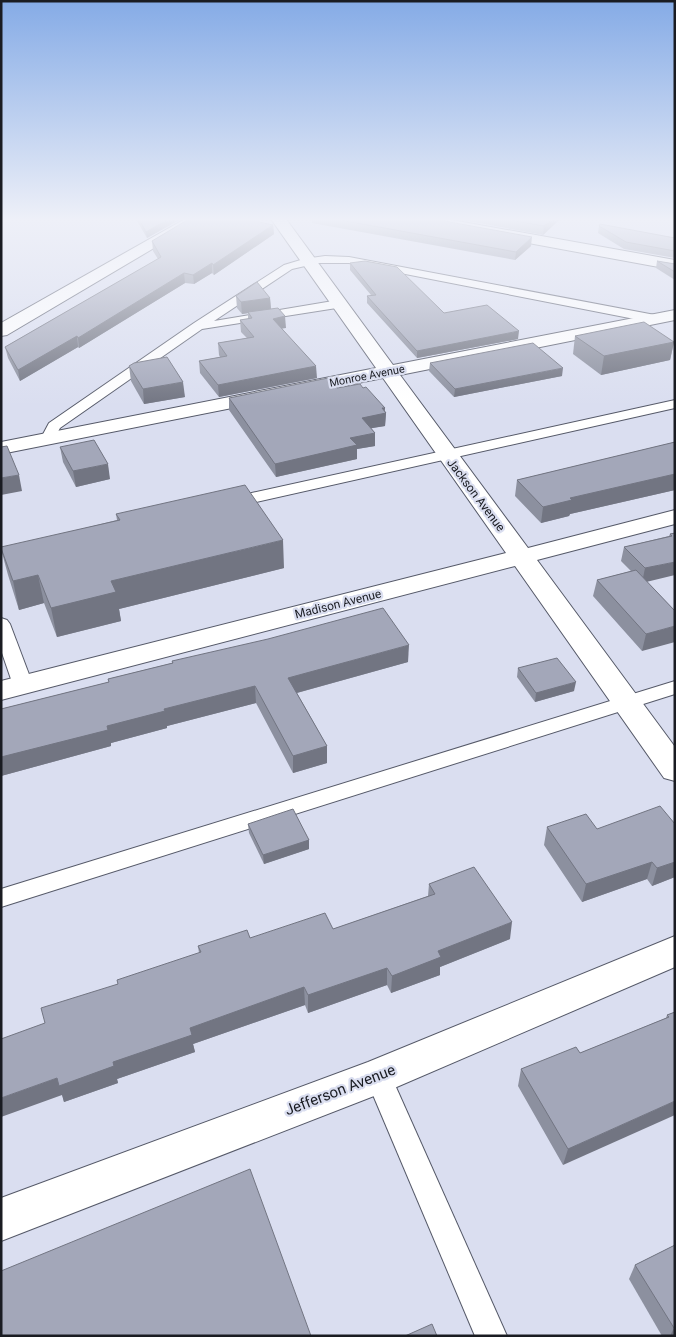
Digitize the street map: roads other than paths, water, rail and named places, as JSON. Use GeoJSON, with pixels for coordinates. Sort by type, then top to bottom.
{"type":"FeatureCollection","features":[{"type":"Feature","properties":{"kind":"street"},"geometry":{"type":"LineString","coordinates":[[1,331],[87,281]]}},
{"type":"Feature","properties":{"kind":"street","name":"Jackson Avenue"},"geometry":{"type":"LineString","coordinates":[[324,281],[675,770]]}},
{"type":"Feature","properties":{"kind":"street","name":"Monroe Avenue"},"geometry":{"type":"LineString","coordinates":[[1,448],[675,315]]}},
{"type":"Feature","properties":{"kind":"street","name":"Madison Avenue"},"geometry":{"type":"LineString","coordinates":[[12,688],[675,517]]}},
{"type":"Feature","properties":{"kind":"street","name":"Jefferson Avenue"},"geometry":{"type":"LineString","coordinates":[[1,1220],[378,1076],[675,951]]}},
{"type":"Feature","properties":{"kind":"lane"},"geometry":{"type":"LineString","coordinates":[[48,438],[54,426],[266,281]]}},
{"type":"Feature","properties":{"kind":"lane"},"geometry":{"type":"LineString","coordinates":[[458,281],[655,320]]}},
{"type":"Feature","properties":{"kind":"lane"},"geometry":{"type":"LineString","coordinates":[[198,326],[340,304]]}},
{"type":"Feature","properties":{"kind":"lane"},"geometry":{"type":"LineString","coordinates":[[217,506],[675,404]]}},
{"type":"Feature","properties":{"kind":"lane"},"geometry":{"type":"LineString","coordinates":[[1,624],[12,688]]}},
{"type":"Feature","properties":{"kind":"lane"},"geometry":{"type":"LineString","coordinates":[[1,898],[675,687]]}},
{"type":"Feature","properties":{"kind":"lane"},"geometry":{"type":"LineString","coordinates":[[378,1076],[491,1336]]}}]}
